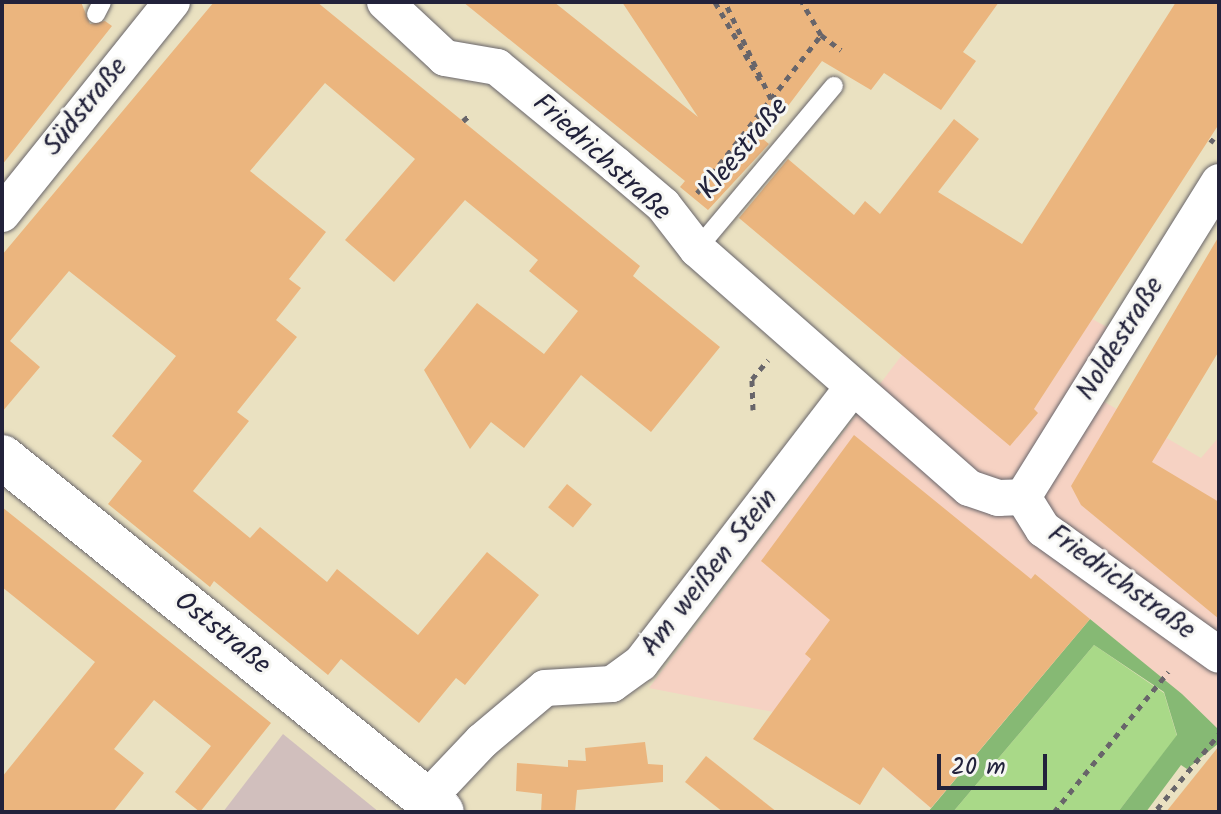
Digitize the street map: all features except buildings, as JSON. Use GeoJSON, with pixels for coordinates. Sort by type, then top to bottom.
{"type":"FeatureCollection","features":[{"type":"Feature","properties":{"kind":"main road","name":"Oststraße"},"geometry":{"type":"LineString","coordinates":[[2,457],[435,806]]}},
{"type":"Feature","properties":{"kind":"street","name":"Südstraße"},"geometry":{"type":"LineString","coordinates":[[2,214],[172,2]]}},
{"type":"Feature","properties":{"kind":"street","name":"Friedrichstraße"},"geometry":{"type":"LineString","coordinates":[[385,2],[445,58],[497,67],[663,205],[697,249],[969,488],[998,498],[1023,497],[1043,529],[1219,655]]}},
{"type":"Feature","properties":{"kind":"street","name":"Noldestraße"},"geometry":{"type":"LineString","coordinates":[[1023,497],[1219,182]]}},
{"type":"Feature","properties":{"kind":"street","name":"Am weißen Stein"},"geometry":{"type":"LineString","coordinates":[[435,806],[482,741],[545,688],[612,684],[641,663],[863,396]]}},
{"type":"Feature","properties":{"kind":"lane","name":"Kleestraße"},"geometry":{"type":"LineString","coordinates":[[697,249],[834,86]]}},
{"type":"Feature","properties":{"kind":"path"},"geometry":{"type":"LineString","coordinates":[[715,2],[771,99]]}},
{"type":"Feature","properties":{"kind":"path"},"geometry":{"type":"LineString","coordinates":[[725,2],[771,99]]}},
{"type":"Feature","properties":{"kind":"path"},"geometry":{"type":"LineString","coordinates":[[802,2],[821,35],[841,50]]}},
{"type":"Feature","properties":{"kind":"path"},"geometry":{"type":"LineString","coordinates":[[692,199],[821,35]]}},
{"type":"Feature","properties":{"kind":"path"},"geometry":{"type":"LineString","coordinates":[[463,121],[470,115]]}},
{"type":"Feature","properties":{"kind":"path"},"geometry":{"type":"LineString","coordinates":[[753,410],[752,379],[769,359]]}},
{"type":"Feature","properties":{"kind":"path"},"geometry":{"type":"LineString","coordinates":[[1054,812],[1168,672]]}},
{"type":"Feature","properties":{"kind":"path"},"geometry":{"type":"LineString","coordinates":[[1158,811],[1219,734]]}},
{"type":"Feature","properties":{"kind":"shaded area"},"geometry":{"type":"Polygon","coordinates":[[[1016,278],[1107,327],[1077,386],[1201,458],[1219,437],[1219,730],[1090,619],[931,808],[881,766],[810,719],[649,688],[959,280],[1016,278]]]}},
{"type":"Feature","properties":{"kind":"shaded area"},"geometry":{"type":"Polygon","coordinates":[[[283,734],[379,812],[223,812],[283,734]]]}},
{"type":"Feature","properties":{"kind":"green space"},"geometry":{"type":"Polygon","coordinates":[[[1090,619],[1182,694],[1219,730],[1219,743],[1187,769],[1181,765],[1146,812],[1118,812],[1177,735],[1164,692],[1094,645],[953,812],[928,812],[1090,619]]]}},
{"type":"Feature","properties":{"kind":"green space"},"geometry":{"type":"Polygon","coordinates":[[[1094,645],[1164,693],[1177,736],[1118,812],[953,812],[1094,645]]]}}]}
